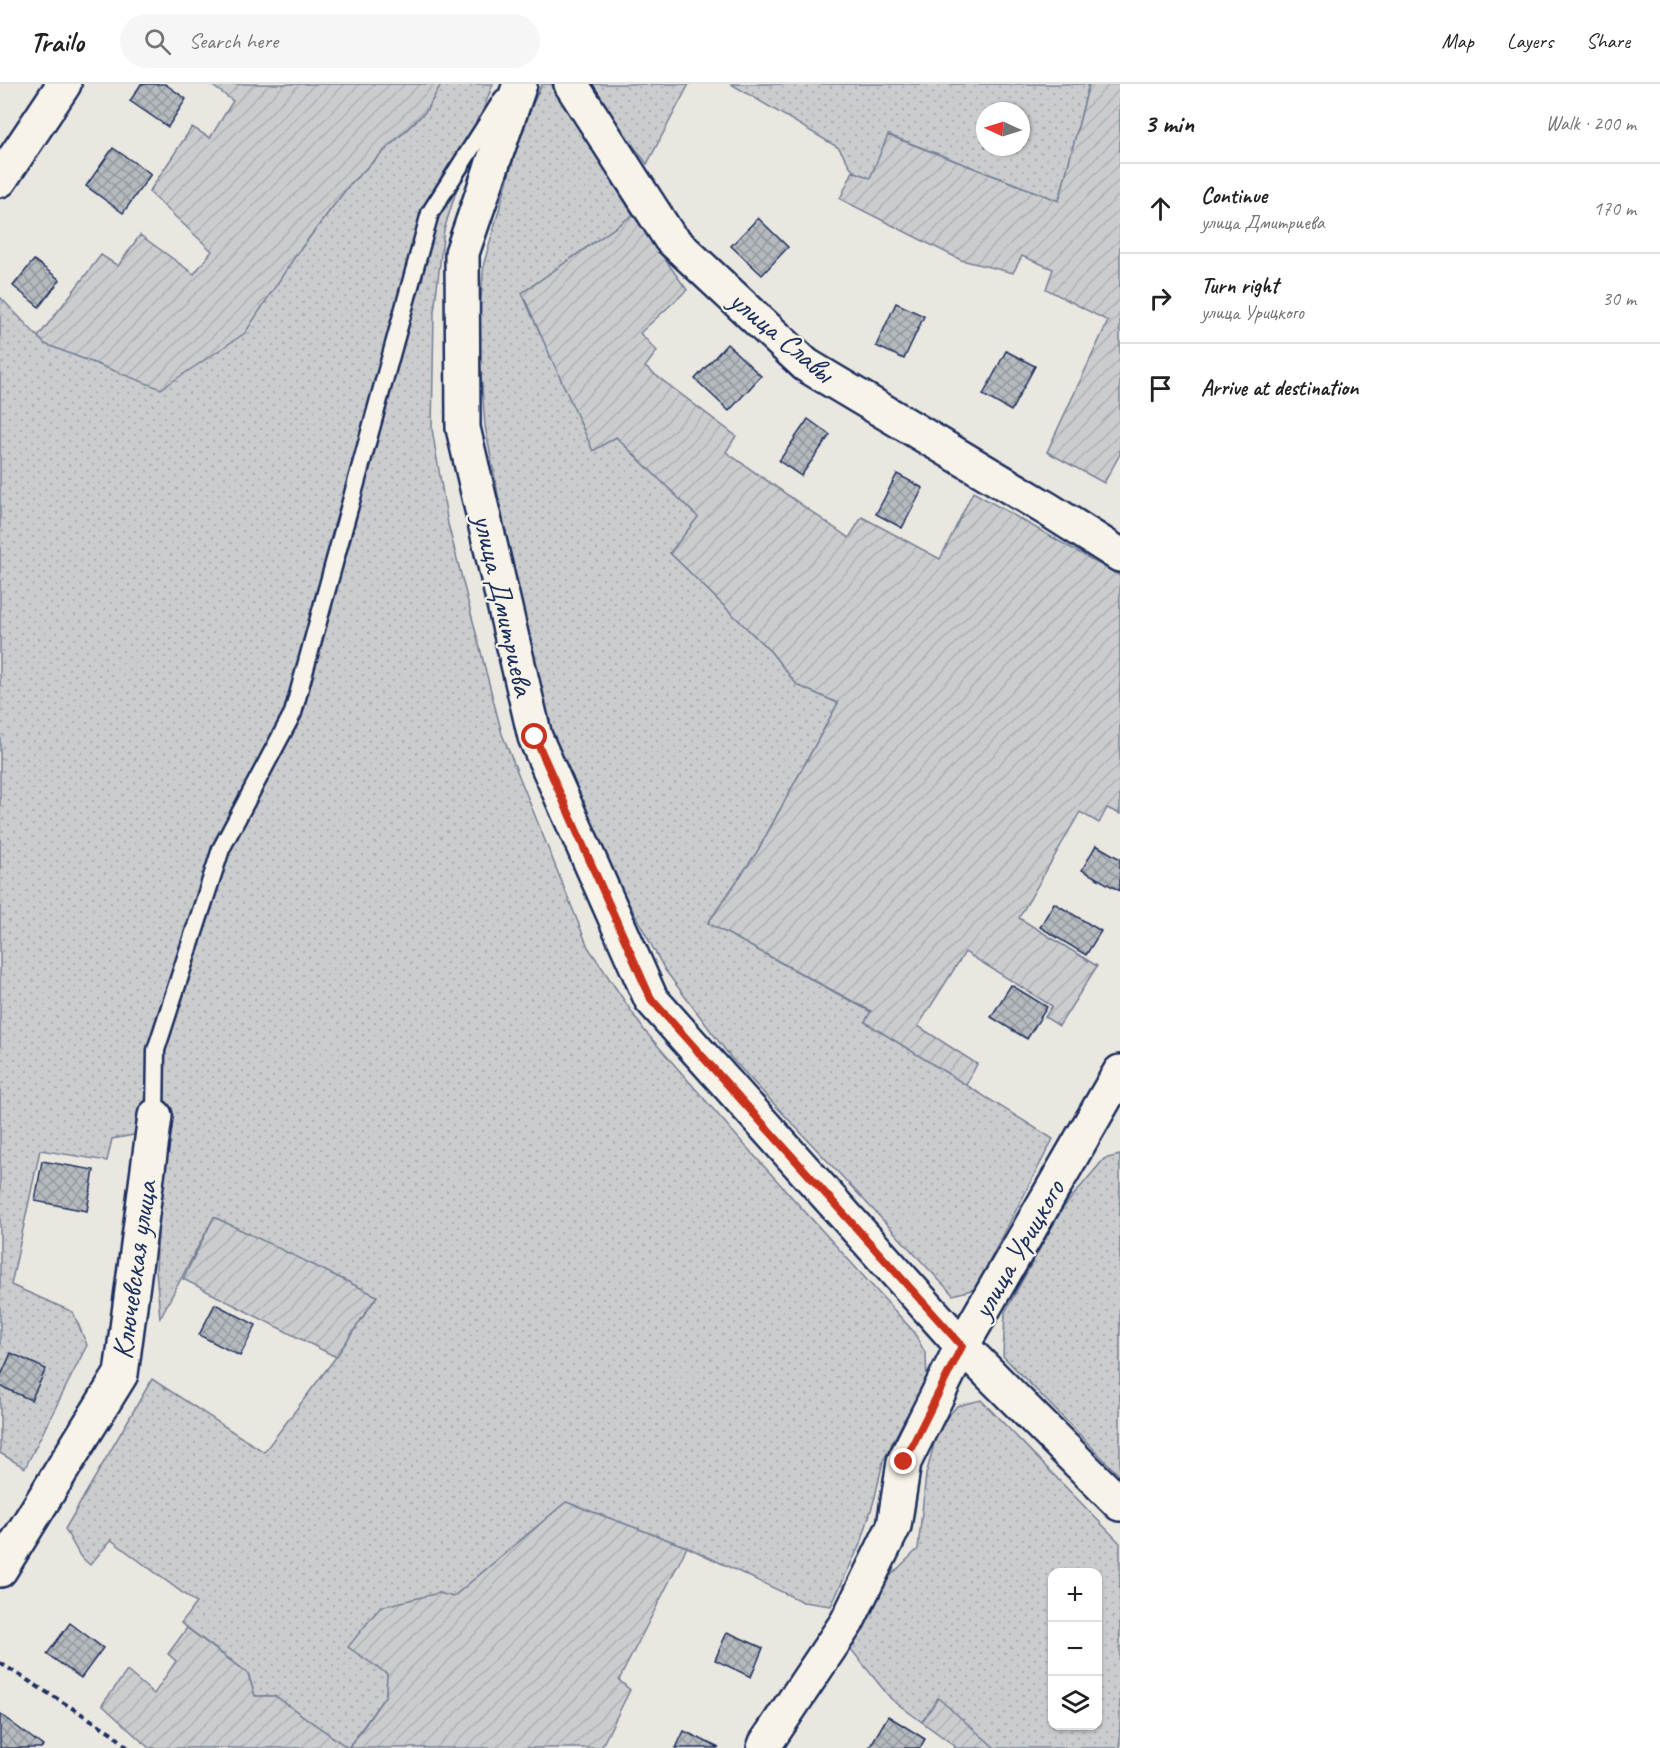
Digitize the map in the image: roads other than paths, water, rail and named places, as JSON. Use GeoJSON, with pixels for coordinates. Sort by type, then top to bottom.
{"type":"FeatureCollection","features":[{"type":"Feature","properties":{"kind":"street"},"geometry":{"type":"LineString","coordinates":[[0,180],[64,84]]}},
{"type":"Feature","properties":{"kind":"street","name":"улица Дмитриева"},"geometry":{"type":"LineString","coordinates":[[520,84],[462,253],[463,428],[535,737],[651,999],[962,1346],[1120,1504]]}},
{"type":"Feature","properties":{"kind":"street","name":"улица Славы"},"geometry":{"type":"LineString","coordinates":[[572,84],[670,238],[806,365],[1120,555]]}},
{"type":"Feature","properties":{"kind":"street","name":"улица Урицкого"},"geometry":{"type":"LineString","coordinates":[[764,1748],[853,1611],[894,1526],[904,1462],[962,1346],[1120,1072]]}},
{"type":"Feature","properties":{"kind":"street","name":"Ключевская улица"},"geometry":{"type":"LineString","coordinates":[[0,1570],[121,1374],[155,1116]]}},
{"type":"Feature","properties":{"kind":"lane"},"geometry":{"type":"LineString","coordinates":[[155,1116],[156,1050],[221,849],[293,713],[430,213],[512,84]]}}]}
